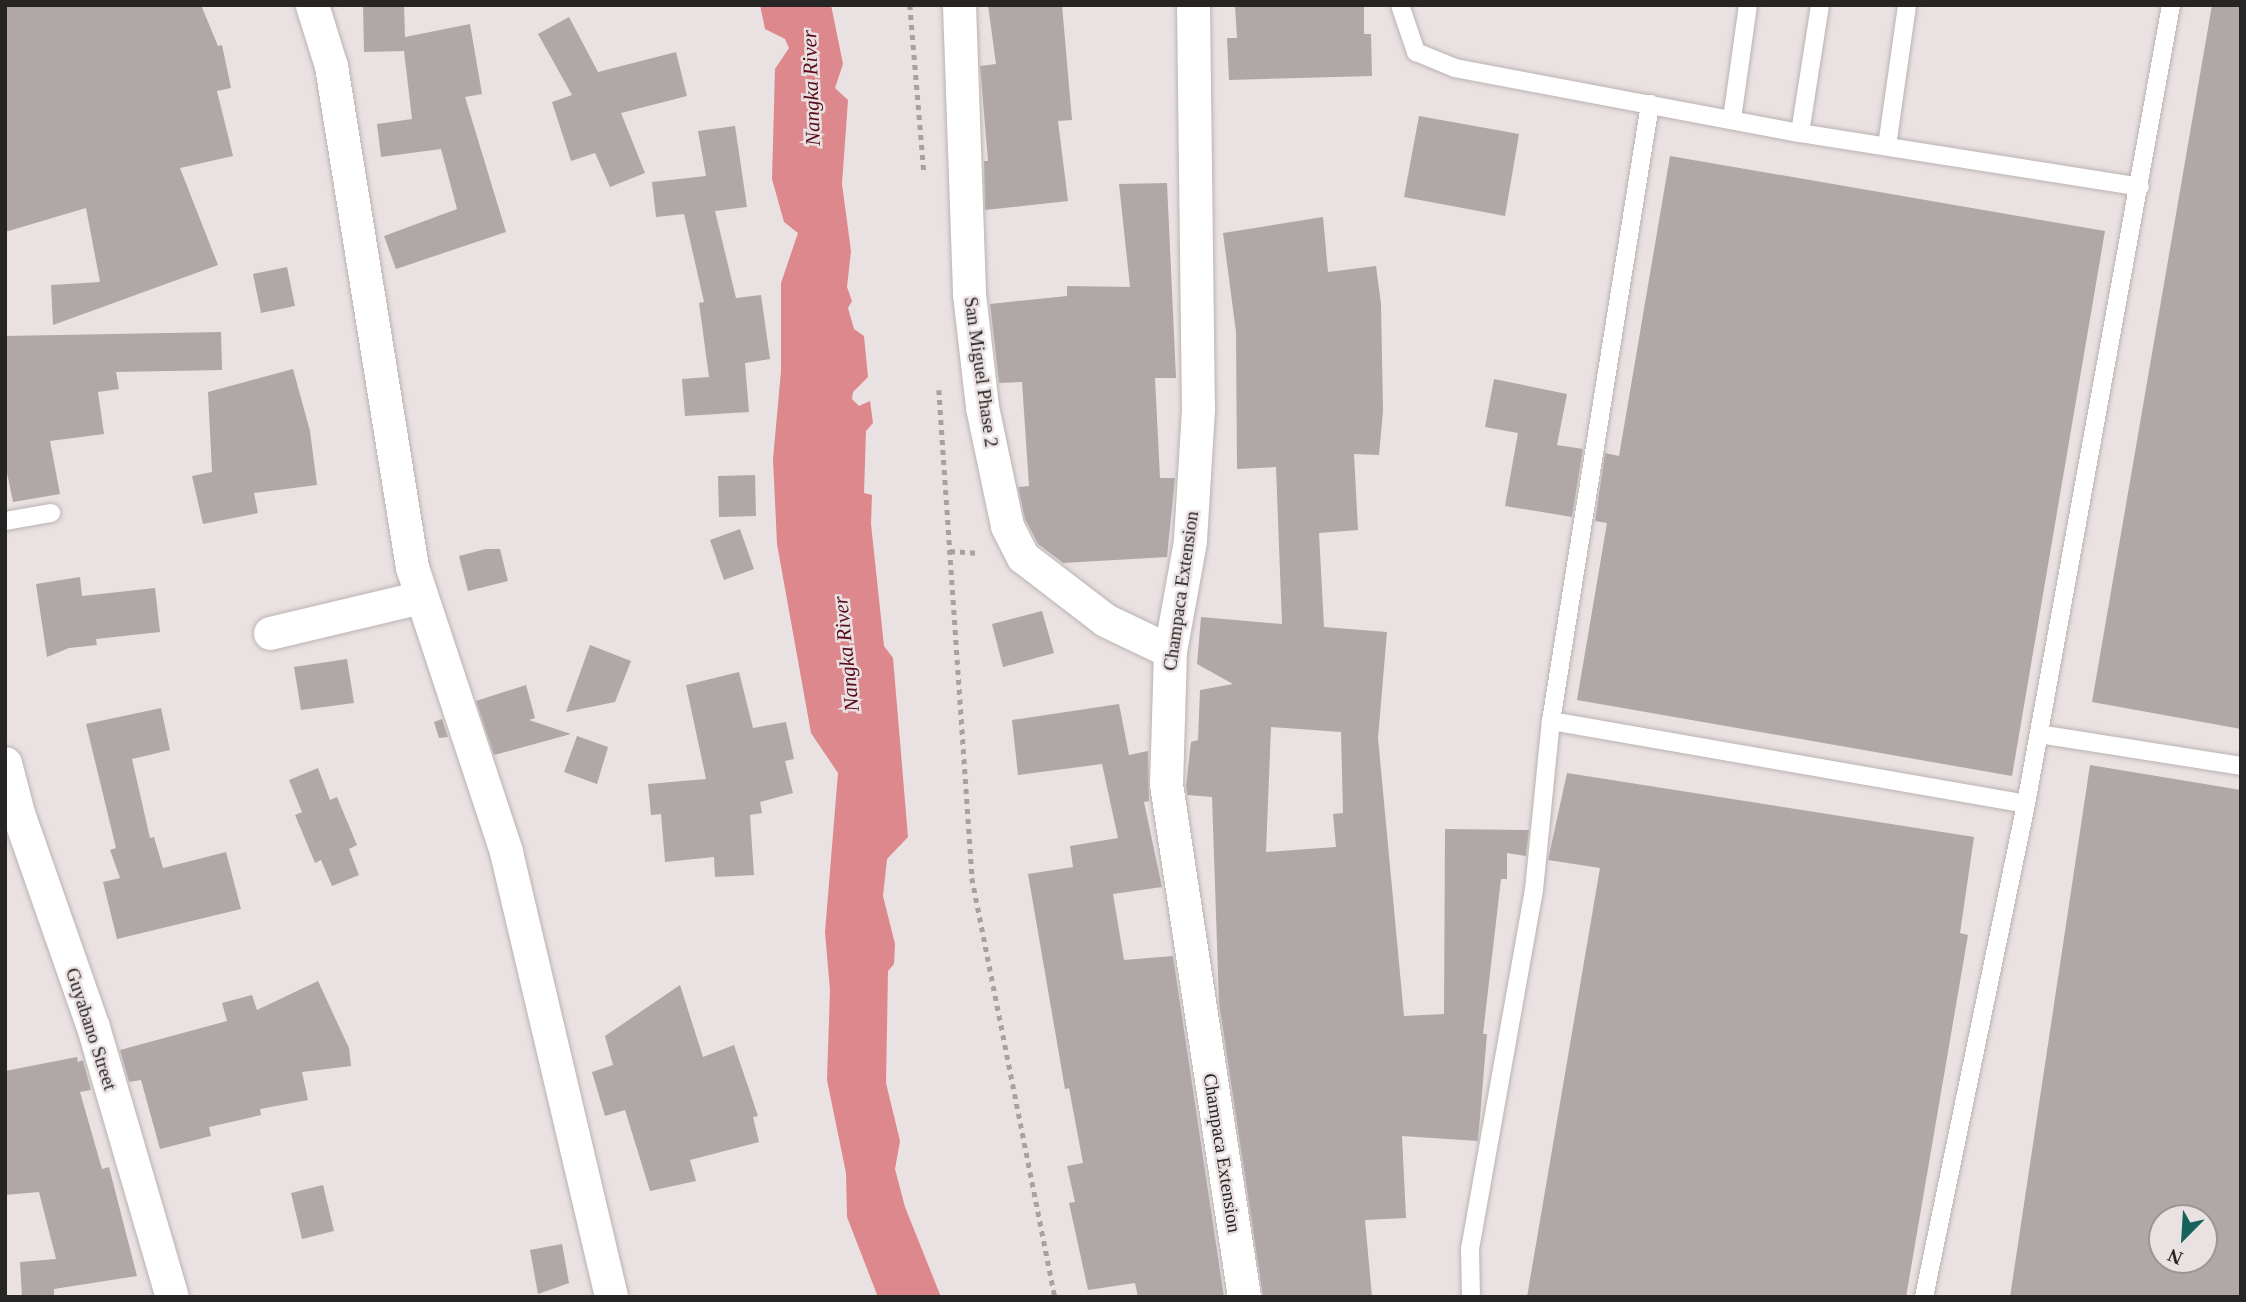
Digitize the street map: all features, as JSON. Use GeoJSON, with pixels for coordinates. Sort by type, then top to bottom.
{"type":"FeatureCollection","features":[{"type":"Feature","properties":{"kind":"street"},"geometry":{"type":"LineString","coordinates":[[312,5],[331,66],[412,567],[506,852],[611,1297]]}},
{"type":"Feature","properties":{"kind":"street","name":"San Miguel Phase 2"},"geometry":{"type":"LineString","coordinates":[[959,5],[969,294],[982,407],[1007,526],[1023,557],[1105,620],[1170,651]]}},
{"type":"Feature","properties":{"kind":"street","name":"Champaca Extension"},"geometry":{"type":"LineString","coordinates":[[1193,5],[1198,409],[1191,541],[1170,651],[1166,785],[1244,1297]]}},
{"type":"Feature","properties":{"kind":"street"},"geometry":{"type":"LineString","coordinates":[[270,632],[421,597]]}},
{"type":"Feature","properties":{"kind":"street","name":"Guyabano Street"},"geometry":{"type":"LineString","coordinates":[[5,763],[11,820],[93,1027],[172,1297]]}},
{"type":"Feature","properties":{"kind":"lane"},"geometry":{"type":"LineString","coordinates":[[1400,5],[1416,52],[1455,68],[1800,133],[2140,187]]}},
{"type":"Feature","properties":{"kind":"lane"},"geometry":{"type":"LineString","coordinates":[[1732,119],[1748,5]]}},
{"type":"Feature","properties":{"kind":"lane"},"geometry":{"type":"LineString","coordinates":[[1800,133],[1820,5]]}},
{"type":"Feature","properties":{"kind":"lane"},"geometry":{"type":"LineString","coordinates":[[1887,146],[1907,5]]}},
{"type":"Feature","properties":{"kind":"lane"},"geometry":{"type":"LineString","coordinates":[[1924,1297],[2026,804],[2171,5]]}},
{"type":"Feature","properties":{"kind":"lane"},"geometry":{"type":"LineString","coordinates":[[1471,1297],[1470,1249],[1534,890],[1551,721],[1650,104]]}},
{"type":"Feature","properties":{"kind":"lane"},"geometry":{"type":"LineString","coordinates":[[5,521],[51,513]]}},
{"type":"Feature","properties":{"kind":"lane"},"geometry":{"type":"LineString","coordinates":[[1551,721],[2026,804]]}},
{"type":"Feature","properties":{"kind":"lane"},"geometry":{"type":"LineString","coordinates":[[2039,734],[2241,766]]}},
{"type":"Feature","properties":{"kind":"path"},"geometry":{"type":"LineString","coordinates":[[911,5],[924,181]]}},
{"type":"Feature","properties":{"kind":"path"},"geometry":{"type":"LineString","coordinates":[[939,386],[972,878],[1055,1297]]}},
{"type":"Feature","properties":{"kind":"water","name":"Nangka River"},"geometry":{"type":"Polygon","coordinates":[[[760,5],[831,5],[843,64],[835,88],[848,100],[842,184],[851,251],[847,287],[852,301],[848,308],[854,329],[864,336],[868,377],[853,392],[852,399],[859,406],[870,401],[873,423],[866,431],[864,493],[872,495],[871,524],[884,646],[893,658],[908,837],[887,859],[883,896],[895,944],[894,964],[888,971],[886,1083],[900,1141],[895,1169],[905,1207],[941,1297],[878,1297],[847,1217],[846,1173],[827,1080],[830,990],[825,932],[838,773],[811,733],[777,544],[773,459],[781,371],[781,283],[798,233],[784,222],[772,179],[775,69],[789,48],[785,39],[765,29],[760,5]]]}},
{"type":"Feature","properties":{"kind":"building"},"geometry":{"type":"Polygon","coordinates":[[[5,5],[201,5],[218,46],[222,45],[231,88],[217,91],[233,156],[180,168],[218,265],[53,325],[51,285],[100,282],[86,208],[5,232],[5,5]]]}},
{"type":"Feature","properties":{"kind":"building"},"geometry":{"type":"Polygon","coordinates":[[[363,5],[404,5],[405,37],[470,24],[482,94],[465,97],[506,232],[396,269],[384,236],[457,209],[441,149],[381,157],[377,124],[412,119],[404,51],[364,52],[363,5]]]}},
{"type":"Feature","properties":{"kind":"building"},"geometry":{"type":"Polygon","coordinates":[[[988,5],[1062,5],[1072,120],[1058,121],[1068,201],[985,210],[984,161],[988,161],[980,66],[996,64],[988,5]]]}},
{"type":"Feature","properties":{"kind":"building"},"geometry":{"type":"Polygon","coordinates":[[[1235,5],[1364,5],[1364,34],[1371,34],[1372,76],[1229,80],[1227,38],[1237,38],[1235,5]]]}},
{"type":"Feature","properties":{"kind":"building"},"geometry":{"type":"Polygon","coordinates":[[[2212,5],[2241,5],[2241,729],[2092,702],[2212,5]]]}},
{"type":"Feature","properties":{"kind":"building"},"geometry":{"type":"Polygon","coordinates":[[[569,17],[598,72],[676,52],[687,96],[621,113],[645,173],[610,187],[595,153],[571,161],[552,102],[572,95],[538,34],[569,17]]]}},
{"type":"Feature","properties":{"kind":"building"},"geometry":{"type":"Polygon","coordinates":[[[1419,116],[1519,134],[1505,216],[1404,197],[1419,116]]]}},
{"type":"Feature","properties":{"kind":"building"},"geometry":{"type":"Polygon","coordinates":[[[735,126],[747,207],[715,211],[736,298],[761,295],[770,359],[745,363],[749,412],[685,416],[682,379],[709,377],[699,303],[704,302],[684,214],[656,217],[652,182],[706,176],[698,131],[735,126]]]}},
{"type":"Feature","properties":{"kind":"building"},"geometry":{"type":"Polygon","coordinates":[[[1670,156],[2105,231],[2012,776],[1577,700],[1607,523],[1595,521],[1605,453],[1619,456],[1670,156]]]}},
{"type":"Feature","properties":{"kind":"building"},"geometry":{"type":"Polygon","coordinates":[[[1167,183],[1176,378],[1155,378],[1160,478],[1175,478],[1167,557],[1063,563],[1038,544],[1025,519],[1018,487],[1029,486],[1022,382],[999,383],[990,304],[1067,296],[1067,286],[1130,287],[1119,184],[1167,183]]]}},
{"type":"Feature","properties":{"kind":"building"},"geometry":{"type":"Polygon","coordinates":[[[1323,217],[1328,272],[1376,266],[1381,304],[1383,411],[1379,455],[1354,454],[1358,530],[1319,533],[1324,627],[1387,632],[1378,738],[1404,1016],[1444,1014],[1445,829],[1529,830],[1526,856],[1507,853],[1507,879],[1501,879],[1483,1034],[1487,1034],[1478,1141],[1402,1136],[1406,1218],[1365,1220],[1372,1297],[1263,1297],[1219,1003],[1212,797],[1187,795],[1191,742],[1198,740],[1200,690],[1233,684],[1197,664],[1201,617],[1282,624],[1276,467],[1237,469],[1236,332],[1223,233],[1323,217]],[[1271,727],[1266,852],[1336,847],[1333,814],[1343,813],[1341,732],[1271,727]]]}},
{"type":"Feature","properties":{"kind":"building"},"geometry":{"type":"Polygon","coordinates":[[[287,267],[295,306],[261,313],[253,274],[287,267]]]}},
{"type":"Feature","properties":{"kind":"building"},"geometry":{"type":"Polygon","coordinates":[[[221,332],[222,370],[116,372],[119,389],[98,392],[104,434],[50,441],[60,494],[13,502],[5,463],[5,336],[221,332]]]}},
{"type":"Feature","properties":{"kind":"building"},"geometry":{"type":"Polygon","coordinates":[[[293,369],[310,431],[317,485],[254,493],[258,513],[203,524],[192,476],[212,472],[208,392],[293,369]]]}},
{"type":"Feature","properties":{"kind":"building"},"geometry":{"type":"Polygon","coordinates":[[[1494,379],[1567,394],[1557,445],[1583,449],[1572,517],[1505,506],[1518,433],[1485,427],[1494,379]]]}},
{"type":"Feature","properties":{"kind":"building"},"geometry":{"type":"Polygon","coordinates":[[[755,475],[756,516],[719,517],[718,476],[755,475]]]}},
{"type":"Feature","properties":{"kind":"building"},"geometry":{"type":"Polygon","coordinates":[[[740,529],[754,569],[724,580],[710,540],[740,529]]]}},
{"type":"Feature","properties":{"kind":"building"},"geometry":{"type":"Polygon","coordinates":[[[486,549],[500,549],[508,581],[468,591],[459,556],[486,549]]]}},
{"type":"Feature","properties":{"kind":"building"},"geometry":{"type":"Polygon","coordinates":[[[80,577],[82,596],[155,588],[160,632],[96,639],[97,645],[69,648],[47,657],[36,584],[80,577]]]}},
{"type":"Feature","properties":{"kind":"building"},"geometry":{"type":"Polygon","coordinates":[[[1042,611],[1054,653],[1003,667],[992,624],[1042,611]]]}},
{"type":"Feature","properties":{"kind":"building"},"geometry":{"type":"Polygon","coordinates":[[[590,645],[631,661],[615,702],[566,712],[590,645]]]}},
{"type":"Feature","properties":{"kind":"building"},"geometry":{"type":"Polygon","coordinates":[[[347,659],[354,703],[301,710],[294,667],[347,659]]]}},
{"type":"Feature","properties":{"kind":"building"},"geometry":{"type":"Polygon","coordinates":[[[739,672],[753,728],[786,722],[794,759],[785,761],[793,793],[760,802],[762,813],[750,815],[754,875],[715,877],[714,857],[665,862],[661,814],[651,815],[648,784],[706,779],[686,685],[739,672]]]}},
{"type":"Feature","properties":{"kind":"building"},"geometry":{"type":"Polygon","coordinates":[[[526,685],[535,718],[529,720],[571,734],[494,755],[476,701],[526,685]]]}},
{"type":"Feature","properties":{"kind":"building"},"geometry":{"type":"Polygon","coordinates":[[[1119,704],[1129,755],[1148,751],[1149,801],[1144,802],[1162,887],[1113,894],[1124,960],[1173,956],[1224,1297],[1138,1297],[1135,1283],[1088,1290],[1069,1203],[1075,1202],[1067,1166],[1083,1163],[1069,1088],[1065,1089],[1028,874],[1073,867],[1070,846],[1118,838],[1102,764],[1018,775],[1012,720],[1119,704]]]}},
{"type":"Feature","properties":{"kind":"building"},"geometry":{"type":"Polygon","coordinates":[[[161,708],[170,750],[132,759],[150,838],[154,837],[163,868],[226,852],[241,909],[117,939],[103,882],[120,878],[110,850],[116,848],[86,724],[161,708]]]}},
{"type":"Feature","properties":{"kind":"building"},"geometry":{"type":"Polygon","coordinates":[[[442,719],[448,737],[439,738],[434,722],[442,719]]]}},
{"type":"Feature","properties":{"kind":"building"},"geometry":{"type":"Polygon","coordinates":[[[577,736],[608,747],[597,784],[564,772],[577,736]]]}},
{"type":"Feature","properties":{"kind":"building"},"geometry":{"type":"Polygon","coordinates":[[[2090,765],[2241,790],[2241,1297],[2010,1297],[2090,765]]]}},
{"type":"Feature","properties":{"kind":"building"},"geometry":{"type":"Polygon","coordinates":[[[318,768],[330,800],[337,797],[357,845],[349,849],[359,875],[332,886],[321,860],[315,863],[295,815],[302,812],[289,780],[318,768]]]}},
{"type":"Feature","properties":{"kind":"building"},"geometry":{"type":"Polygon","coordinates":[[[1567,773],[1974,837],[1960,933],[1968,935],[1906,1297],[1527,1297],[1600,868],[1548,860],[1567,773]]]}},
{"type":"Feature","properties":{"kind":"building"},"geometry":{"type":"Polygon","coordinates":[[[318,981],[349,1048],[351,1066],[302,1072],[308,1100],[260,1109],[261,1115],[209,1127],[211,1136],[160,1149],[141,1080],[129,1082],[120,1050],[227,1021],[222,1003],[252,995],[257,1010],[318,981]]]}},
{"type":"Feature","properties":{"kind":"building"},"geometry":{"type":"Polygon","coordinates":[[[680,985],[703,1057],[734,1045],[758,1116],[753,1117],[759,1142],[690,1160],[696,1181],[650,1191],[625,1110],[605,1116],[592,1072],[613,1065],[605,1036],[680,985]]]}},
{"type":"Feature","properties":{"kind":"building"},"geometry":{"type":"Polygon","coordinates":[[[77,1057],[78,1062],[83,1060],[91,1090],[80,1092],[102,1169],[109,1167],[137,1276],[54,1289],[54,1297],[22,1297],[20,1262],[56,1259],[39,1192],[5,1195],[5,1071],[77,1057]]]}},
{"type":"Feature","properties":{"kind":"building"},"geometry":{"type":"Polygon","coordinates":[[[323,1185],[334,1231],[302,1239],[291,1193],[323,1185]]]}},
{"type":"Feature","properties":{"kind":"building"},"geometry":{"type":"Polygon","coordinates":[[[562,1244],[569,1283],[538,1294],[530,1250],[562,1244]]]}}]}
